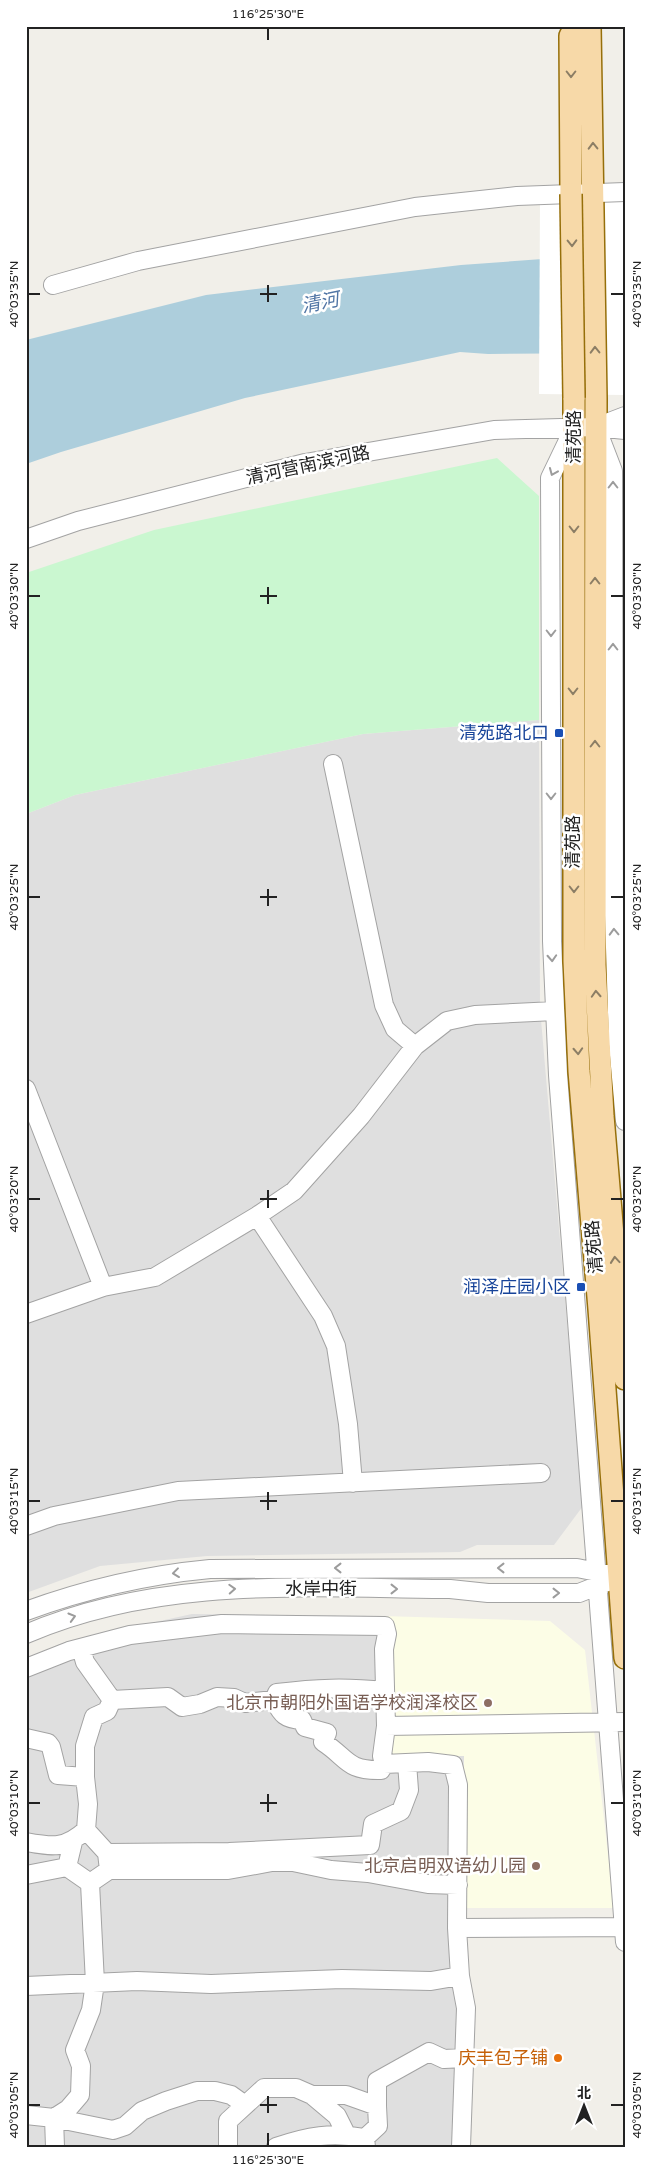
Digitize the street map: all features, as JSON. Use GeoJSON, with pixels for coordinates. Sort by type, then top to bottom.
{"type":"FeatureCollection","features":[{"type":"Feature","properties":{"kind":"main road","name":"清苑路"},"geometry":{"type":"LineString","coordinates":[[576,26],[570,36],[574,398],[574,961],[579,1071],[622,1577],[625,1658]]}},
{"type":"Feature","properties":{"kind":"main road","name":"清苑路"},"geometry":{"type":"LineString","coordinates":[[590,26],[596,399],[595,965],[603,1116],[625,1379]]}},
{"type":"Feature","properties":{"kind":"street"},"geometry":{"type":"LineString","coordinates":[[53,285],[138,261],[415,207],[518,196],[625,192]]}},
{"type":"Feature","properties":{"kind":"street","name":"清苑路"},"geometry":{"type":"LineString","coordinates":[[596,427],[625,416]]}},
{"type":"Feature","properties":{"kind":"street"},"geometry":{"type":"LineString","coordinates":[[596,427],[613,471],[614,915],[618,1044],[625,1120]]}},
{"type":"Feature","properties":{"kind":"street","name":"清河营南滨河路"},"geometry":{"type":"LineString","coordinates":[[26,539],[78,521],[305,463],[494,430],[596,427]]}},
{"type":"Feature","properties":{"kind":"street","name":"清苑路"},"geometry":{"type":"LineString","coordinates":[[596,427],[625,430]]}},
{"type":"Feature","properties":{"kind":"street"},"geometry":{"type":"LineString","coordinates":[[457,1928],[624,1932],[616,1722],[597,1579],[555,1011],[552,941],[550,478],[574,428]]}},
{"type":"Feature","properties":{"kind":"street"},"geometry":{"type":"LineString","coordinates":[[333,764],[384,1005],[394,1028],[415,1046]]}},
{"type":"Feature","properties":{"kind":"street"},"geometry":{"type":"LineString","coordinates":[[26,1314],[103,1287],[155,1277],[257,1216],[294,1191],[361,1116],[415,1046],[447,1021],[474,1015],[555,1011]]}},
{"type":"Feature","properties":{"kind":"street"},"geometry":{"type":"LineString","coordinates":[[26,1089],[103,1287]]}},
{"type":"Feature","properties":{"kind":"street"},"geometry":{"type":"LineString","coordinates":[[257,1216],[323,1316],[336,1346],[348,1424],[353,1483]]}},
{"type":"Feature","properties":{"kind":"street"},"geometry":{"type":"LineString","coordinates":[[26,1526],[54,1516],[178,1491],[541,1473]]}},
{"type":"Feature","properties":{"kind":"street","name":"水岸中街"},"geometry":{"type":"LineString","coordinates":[[26,1611],[111,1585],[155,1575],[210,1569],[577,1568],[597,1579]]}},
{"type":"Feature","properties":{"kind":"street","name":"水岸中街"},"geometry":{"type":"LineString","coordinates":[[26,1634],[60,1620],[171,1594],[216,1590],[441,1589],[488,1593],[579,1593],[597,1579],[622,1577]]}},
{"type":"Feature","properties":{"kind":"street"},"geometry":{"type":"LineString","coordinates":[[26,1668],[81,1648],[130,1635],[222,1624],[385,1626],[387,1634],[384,1649],[386,1726],[382,1756],[384,1764],[381,1770],[365,1771],[350,1765],[323,1742],[327,1733],[305,1727],[302,1720],[289,1719],[281,1712],[274,1700]]}},
{"type":"Feature","properties":{"kind":"street"},"geometry":{"type":"LineString","coordinates":[[81,1648],[85,1662],[112,1700]]}},
{"type":"Feature","properties":{"kind":"street"},"geometry":{"type":"LineString","coordinates":[[274,1700],[277,1693],[323,1688],[385,1691]]}},
{"type":"Feature","properties":{"kind":"street"},"geometry":{"type":"LineString","coordinates":[[112,1700],[168,1698],[182,1707],[200,1704],[216,1697],[234,1698],[245,1703],[274,1700]]}},
{"type":"Feature","properties":{"kind":"street"},"geometry":{"type":"LineString","coordinates":[[67,1867],[80,1836],[88,1804],[85,1777],[85,1746],[94,1717],[107,1711],[112,1700]]}},
{"type":"Feature","properties":{"kind":"street"},"geometry":{"type":"LineString","coordinates":[[386,1726],[616,1722]]}},
{"type":"Feature","properties":{"kind":"street"},"geometry":{"type":"LineString","coordinates":[[26,1738],[48,1743],[51,1747],[58,1775],[85,1777]]}},
{"type":"Feature","properties":{"kind":"street"},"geometry":{"type":"LineString","coordinates":[[384,1764],[428,1762],[453,1765],[458,1785],[457,1928],[460,1976],[466,2008],[461,2147]]}},
{"type":"Feature","properties":{"kind":"street"},"geometry":{"type":"LineString","coordinates":[[54,2118],[68,2109],[80,2095],[81,2066],[75,2050],[91,2010],[95,1983],[90,1883],[108,1862],[239,1851],[370,1846],[373,1824],[401,1811],[409,1790],[407,1763]]}},
{"type":"Feature","properties":{"kind":"street"},"geometry":{"type":"LineString","coordinates":[[80,1836],[108,1862],[228,1870],[272,1862],[293,1862],[331,1870],[428,1884],[458,1885]]}},
{"type":"Feature","properties":{"kind":"street"},"geometry":{"type":"LineString","coordinates":[[26,1842],[49,1846],[80,1836]]}},
{"type":"Feature","properties":{"kind":"street"},"geometry":{"type":"LineString","coordinates":[[26,1875],[67,1867],[90,1883]]}},
{"type":"Feature","properties":{"kind":"street"},"geometry":{"type":"LineString","coordinates":[[26,1986],[137,1981],[211,1984],[342,1979],[431,1981],[460,1976]]}},
{"type":"Feature","properties":{"kind":"street"},"geometry":{"type":"LineString","coordinates":[[276,2147],[322,2134],[346,2134],[366,2142],[378,2126],[377,2081],[429,2052],[444,2059],[464,2058]]}},
{"type":"Feature","properties":{"kind":"street"},"geometry":{"type":"LineString","coordinates":[[228,2147],[228,2121],[264,2088],[296,2088],[312,2094],[346,2094],[377,2106]]}},
{"type":"Feature","properties":{"kind":"street"},"geometry":{"type":"LineString","coordinates":[[26,2115],[54,2118],[113,2130],[125,2126],[142,2111],[197,2091],[215,2091],[231,2094],[245,2105]]}},
{"type":"Feature","properties":{"kind":"street"},"geometry":{"type":"LineString","coordinates":[[312,2094],[337,2116],[346,2134]]}},
{"type":"Feature","properties":{"kind":"street"},"geometry":{"type":"LineString","coordinates":[[54,2118],[55,2147]]}},
{"type":"Feature","properties":{"kind":"shaded area"},"geometry":{"type":"Polygon","coordinates":[[[539,720],[540,1008],[583,1506],[554,1545],[477,1545],[460,1552],[207,1556],[100,1566],[26,1593],[26,814],[75,795],[363,734],[539,720]]]}},
{"type":"Feature","properties":{"kind":"shaded area"},"geometry":{"type":"Polygon","coordinates":[[[192,1614],[382,1616],[386,1756],[464,1755],[462,2147],[26,2147],[26,1660],[82,1638],[192,1614]]]}},
{"type":"Feature","properties":{"kind":"shaded area","name":"北京市朝阳外国语学校润泽校区"},"geometry":{"type":"Polygon","coordinates":[[[382,1616],[550,1621],[585,1650],[614,1908],[463,1908],[464,1756],[386,1756],[382,1616]]]}},
{"type":"Feature","properties":{"kind":"green space"},"geometry":{"type":"Polygon","coordinates":[[[497,458],[539,496],[539,720],[363,734],[75,795],[26,814],[26,573],[154,530],[497,458]]]}},
{"type":"Feature","properties":{"kind":"water","name":"清河"},"geometry":{"type":"Polygon","coordinates":[[[625,253],[625,353],[488,354],[460,352],[245,398],[26,464],[26,340],[206,295],[461,265],[625,253]]]}},
{"type":"Feature","properties":{"kind":"pier"},"geometry":{"type":"Polygon","coordinates":[[[540,199],[623,199],[625,395],[539,394],[540,199]]]}},
{"type":"Feature","properties":{"kind":"place","name":"清苑路北口"},"geometry":{"type":"Point","coordinates":[559,733]}},
{"type":"Feature","properties":{"kind":"place","name":"润泽庄园小区"},"geometry":{"type":"Point","coordinates":[581,1287]}},
{"type":"Feature","properties":{"kind":"place","name":"北京市朝阳外国语学校润泽校区"},"geometry":{"type":"Point","coordinates":[488,1703]}},
{"type":"Feature","properties":{"kind":"place","name":"北京启明双语幼儿园"},"geometry":{"type":"Point","coordinates":[536,1866]}},
{"type":"Feature","properties":{"kind":"place","name":"庆丰包子铺"},"geometry":{"type":"Point","coordinates":[558,2058]}}]}
